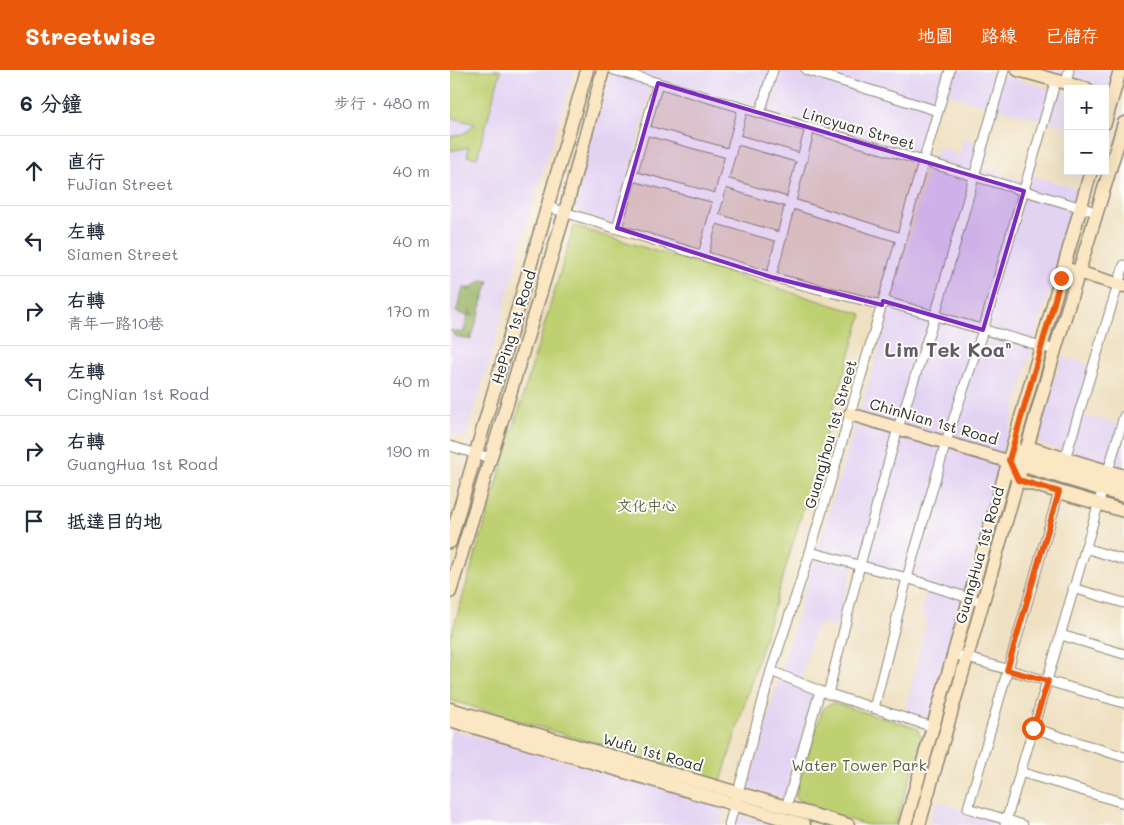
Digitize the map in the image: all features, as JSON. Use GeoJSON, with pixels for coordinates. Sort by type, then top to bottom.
{"type":"FeatureCollection","features":[{"type":"Feature","properties":{"kind":"street","name":"HePing 1st Road"},"geometry":{"type":"LineString","coordinates":[[450,542],[454,513],[474,454],[587,70]]}},
{"type":"Feature","properties":{"kind":"street","name":"HePing 1st Road"},"geometry":{"type":"LineString","coordinates":[[450,592],[452,577],[565,212],[603,70]]}},
{"type":"Feature","properties":{"kind":"street","name":"Lincyuan Street"},"geometry":{"type":"LineString","coordinates":[[614,70],[1096,212]]}},
{"type":"Feature","properties":{"kind":"street"},"geometry":{"type":"LineString","coordinates":[[760,113],[773,70]]}},
{"type":"Feature","properties":{"kind":"street"},"geometry":{"type":"LineString","coordinates":[[806,70],[938,111]]}},
{"type":"Feature","properties":{"kind":"street","name":"Guangjhou 1st Street"},"geometry":{"type":"LineString","coordinates":[[729,825],[770,672],[810,552],[950,70]]}},
{"type":"Feature","properties":{"kind":"street"},"geometry":{"type":"LineString","coordinates":[[786,807],[824,692],[898,428],[935,316],[1004,70]]}},
{"type":"Feature","properties":{"kind":"street"},"geometry":{"type":"LineString","coordinates":[[1018,70],[1074,85]]}},
{"type":"Feature","properties":{"kind":"street"},"geometry":{"type":"LineString","coordinates":[[874,708],[907,578],[946,442],[983,330],[1024,190],[1061,81],[1069,70]]}},
{"type":"Feature","properties":{"kind":"street"},"geometry":{"type":"LineString","coordinates":[[1118,95],[1120,70]]}},
{"type":"Feature","properties":{"kind":"street"},"geometry":{"type":"LineString","coordinates":[[617,228],[658,83]]}},
{"type":"Feature","properties":{"kind":"street"},"geometry":{"type":"LineString","coordinates":[[1109,114],[1124,84]]}},
{"type":"Feature","properties":{"kind":"street"},"geometry":{"type":"LineString","coordinates":[[703,255],[743,108]]}},
{"type":"Feature","properties":{"kind":"street","name":"GuangHua 1st Road"},"geometry":{"type":"LineString","coordinates":[[905,825],[933,727],[982,603],[1055,350],[1124,123]]}},
{"type":"Feature","properties":{"kind":"street"},"geometry":{"type":"LineString","coordinates":[[771,277],[810,128]]}},
{"type":"Feature","properties":{"kind":"street"},"geometry":{"type":"LineString","coordinates":[[645,130],[731,154]]}},
{"type":"Feature","properties":{"kind":"street"},"geometry":{"type":"LineString","coordinates":[[735,139],[802,159]]}},
{"type":"Feature","properties":{"kind":"street","name":"GuangHua 1st Road"},"geometry":{"type":"LineString","coordinates":[[919,825],[960,656],[970,598],[1091,175]]}},
{"type":"Feature","properties":{"kind":"street"},"geometry":{"type":"LineString","coordinates":[[633,176],[719,200]]}},
{"type":"Feature","properties":{"kind":"street"},"geometry":{"type":"LineString","coordinates":[[724,182],[901,238]]}},
{"type":"Feature","properties":{"kind":"street"},"geometry":{"type":"LineString","coordinates":[[548,207],[771,277],[935,316],[1055,350]]}},
{"type":"Feature","properties":{"kind":"street"},"geometry":{"type":"LineString","coordinates":[[714,218],[782,238]]}},
{"type":"Feature","properties":{"kind":"street"},"geometry":{"type":"LineString","coordinates":[[1065,459],[1121,285],[1124,265]]}},
{"type":"Feature","properties":{"kind":"street"},"geometry":{"type":"LineString","coordinates":[[1064,268],[1121,285]]}},
{"type":"Feature","properties":{"kind":"street","name":"ChinNian 1st Road"},"geometry":{"type":"LineString","coordinates":[[850,414],[1009,460],[1024,457]]}},
{"type":"Feature","properties":{"kind":"street"},"geometry":{"type":"LineString","coordinates":[[1005,822],[1048,681],[1073,588],[1124,416]]}},
{"type":"Feature","properties":{"kind":"street"},"geometry":{"type":"LineString","coordinates":[[450,446],[490,458]]}},
{"type":"Feature","properties":{"kind":"street"},"geometry":{"type":"LineString","coordinates":[[1024,457],[1124,487]]}},
{"type":"Feature","properties":{"kind":"street"},"geometry":{"type":"LineString","coordinates":[[1124,496],[1104,480],[1065,459],[1024,457],[1009,460],[1018,480],[1124,511]]}},
{"type":"Feature","properties":{"kind":"street"},"geometry":{"type":"LineString","coordinates":[[1104,480],[1124,476]]}},
{"type":"Feature","properties":{"kind":"street"},"geometry":{"type":"LineString","coordinates":[[1023,825],[1005,822],[968,808],[1059,492]]}},
{"type":"Feature","properties":{"kind":"street"},"geometry":{"type":"LineString","coordinates":[[1085,548],[1124,560]]}},
{"type":"Feature","properties":{"kind":"street"},"geometry":{"type":"LineString","coordinates":[[810,552],[907,578],[982,603]]}},
{"type":"Feature","properties":{"kind":"street"},"geometry":{"type":"LineString","coordinates":[[1073,588],[1124,603]]}},
{"type":"Feature","properties":{"kind":"street"},"geometry":{"type":"LineString","coordinates":[[1061,635],[1124,654]]}},
{"type":"Feature","properties":{"kind":"street"},"geometry":{"type":"LineString","coordinates":[[960,656],[1124,703]]}},
{"type":"Feature","properties":{"kind":"street"},"geometry":{"type":"LineString","coordinates":[[770,672],[824,692],[933,727]]}},
{"type":"Feature","properties":{"kind":"street","name":"Wufu 1st Road"},"geometry":{"type":"LineString","coordinates":[[450,709],[736,799],[804,825]]}},
{"type":"Feature","properties":{"kind":"street","name":"Wufu 1st Road"},"geometry":{"type":"LineString","coordinates":[[450,720],[736,799],[786,807],[848,825]]}},
{"type":"Feature","properties":{"kind":"street"},"geometry":{"type":"LineString","coordinates":[[1033,728],[1124,757]]}},
{"type":"Feature","properties":{"kind":"street"},"geometry":{"type":"LineString","coordinates":[[1020,772],[1124,803]]}},
{"type":"Feature","properties":{"kind":"highlighted area"},"geometry":{"type":"Polygon","coordinates":[[[658,83],[1024,191],[983,330],[883,301],[882,305],[771,277],[617,228],[658,83]]]}},
{"type":"Feature","properties":{"kind":"shaded area"},"geometry":{"type":"Polygon","coordinates":[[[450,70],[575,70],[532,205],[490,359],[465,438],[450,433],[450,70]]]}},
{"type":"Feature","properties":{"kind":"shaded area"},"geometry":{"type":"Polygon","coordinates":[[[611,70],[986,70],[1064,93],[1064,126],[1003,109],[1002,112],[936,90],[918,156],[654,79],[618,218],[610,223],[578,213],[572,206],[611,70]]]}},
{"type":"Feature","properties":{"kind":"shaded area"},"geometry":{"type":"Polygon","coordinates":[[[1035,70],[1115,70],[1109,89],[1109,85],[1090,85],[1035,70]]]}},
{"type":"Feature","properties":{"kind":"shaded area"},"geometry":{"type":"Polygon","coordinates":[[[963,138],[990,146],[983,169],[1024,181],[1026,173],[1079,190],[1031,351],[929,720],[905,713],[926,624],[922,608],[927,588],[853,566],[837,628],[817,623],[798,687],[817,693],[784,798],[748,787],[802,598],[875,362],[929,167],[954,174],[963,138]]]}},
{"type":"Feature","properties":{"kind":"shaded area"},"geometry":{"type":"Polygon","coordinates":[[[937,148],[957,154],[954,167],[933,161],[937,148]]]}},
{"type":"Feature","properties":{"kind":"shaded area"},"geometry":{"type":"Polygon","coordinates":[[[1062,357],[1097,367],[1081,414],[1124,426],[1124,470],[1041,444],[1038,434],[1062,357]]]}},
{"type":"Feature","properties":{"kind":"shaded area"},"geometry":{"type":"Polygon","coordinates":[[[450,729],[720,804],[725,809],[720,825],[450,825],[450,729]]]}},
{"type":"Feature","properties":{"kind":"shaded area"},"geometry":{"type":"Polygon","coordinates":[[[937,802],[1014,825],[929,825],[937,802]]]}},
{"type":"Feature","properties":{"kind":"shaded area"},"geometry":{"type":"Polygon","coordinates":[[[740,816],[777,825],[736,825],[740,816]]]}},
{"type":"Feature","properties":{"kind":"green space"},"geometry":{"type":"Polygon","coordinates":[[[450,70],[501,70],[477,158],[467,156],[469,147],[450,151],[450,137],[465,133],[475,124],[450,117],[450,70]]]}},
{"type":"Feature","properties":{"kind":"green space","name":"文化中心"},"geometry":{"type":"Polygon","coordinates":[[[574,226],[862,314],[721,782],[450,700],[450,639],[574,226]]]}},
{"type":"Feature","properties":{"kind":"green space"},"geometry":{"type":"Polygon","coordinates":[[[481,280],[489,281],[471,340],[455,336],[450,330],[463,333],[468,316],[456,312],[463,288],[471,288],[481,280]]]}},
{"type":"Feature","properties":{"kind":"green space","name":"Water Tower Park"},"geometry":{"type":"Polygon","coordinates":[[[833,703],[917,728],[922,740],[895,825],[867,825],[801,805],[795,795],[823,708],[833,703]]]}},
{"type":"Feature","properties":{"kind":"district","name":"Lim Tek Koaⁿ"},"geometry":{"type":"Point","coordinates":[948,349]}},
{"type":"Feature","properties":{"kind":"route"},"geometry":{"type":"LineString","coordinates":[[1033,728],[1048,681],[1007,670],[1059,492],[1018,480],[1009,460],[1061,278]]}}]}
